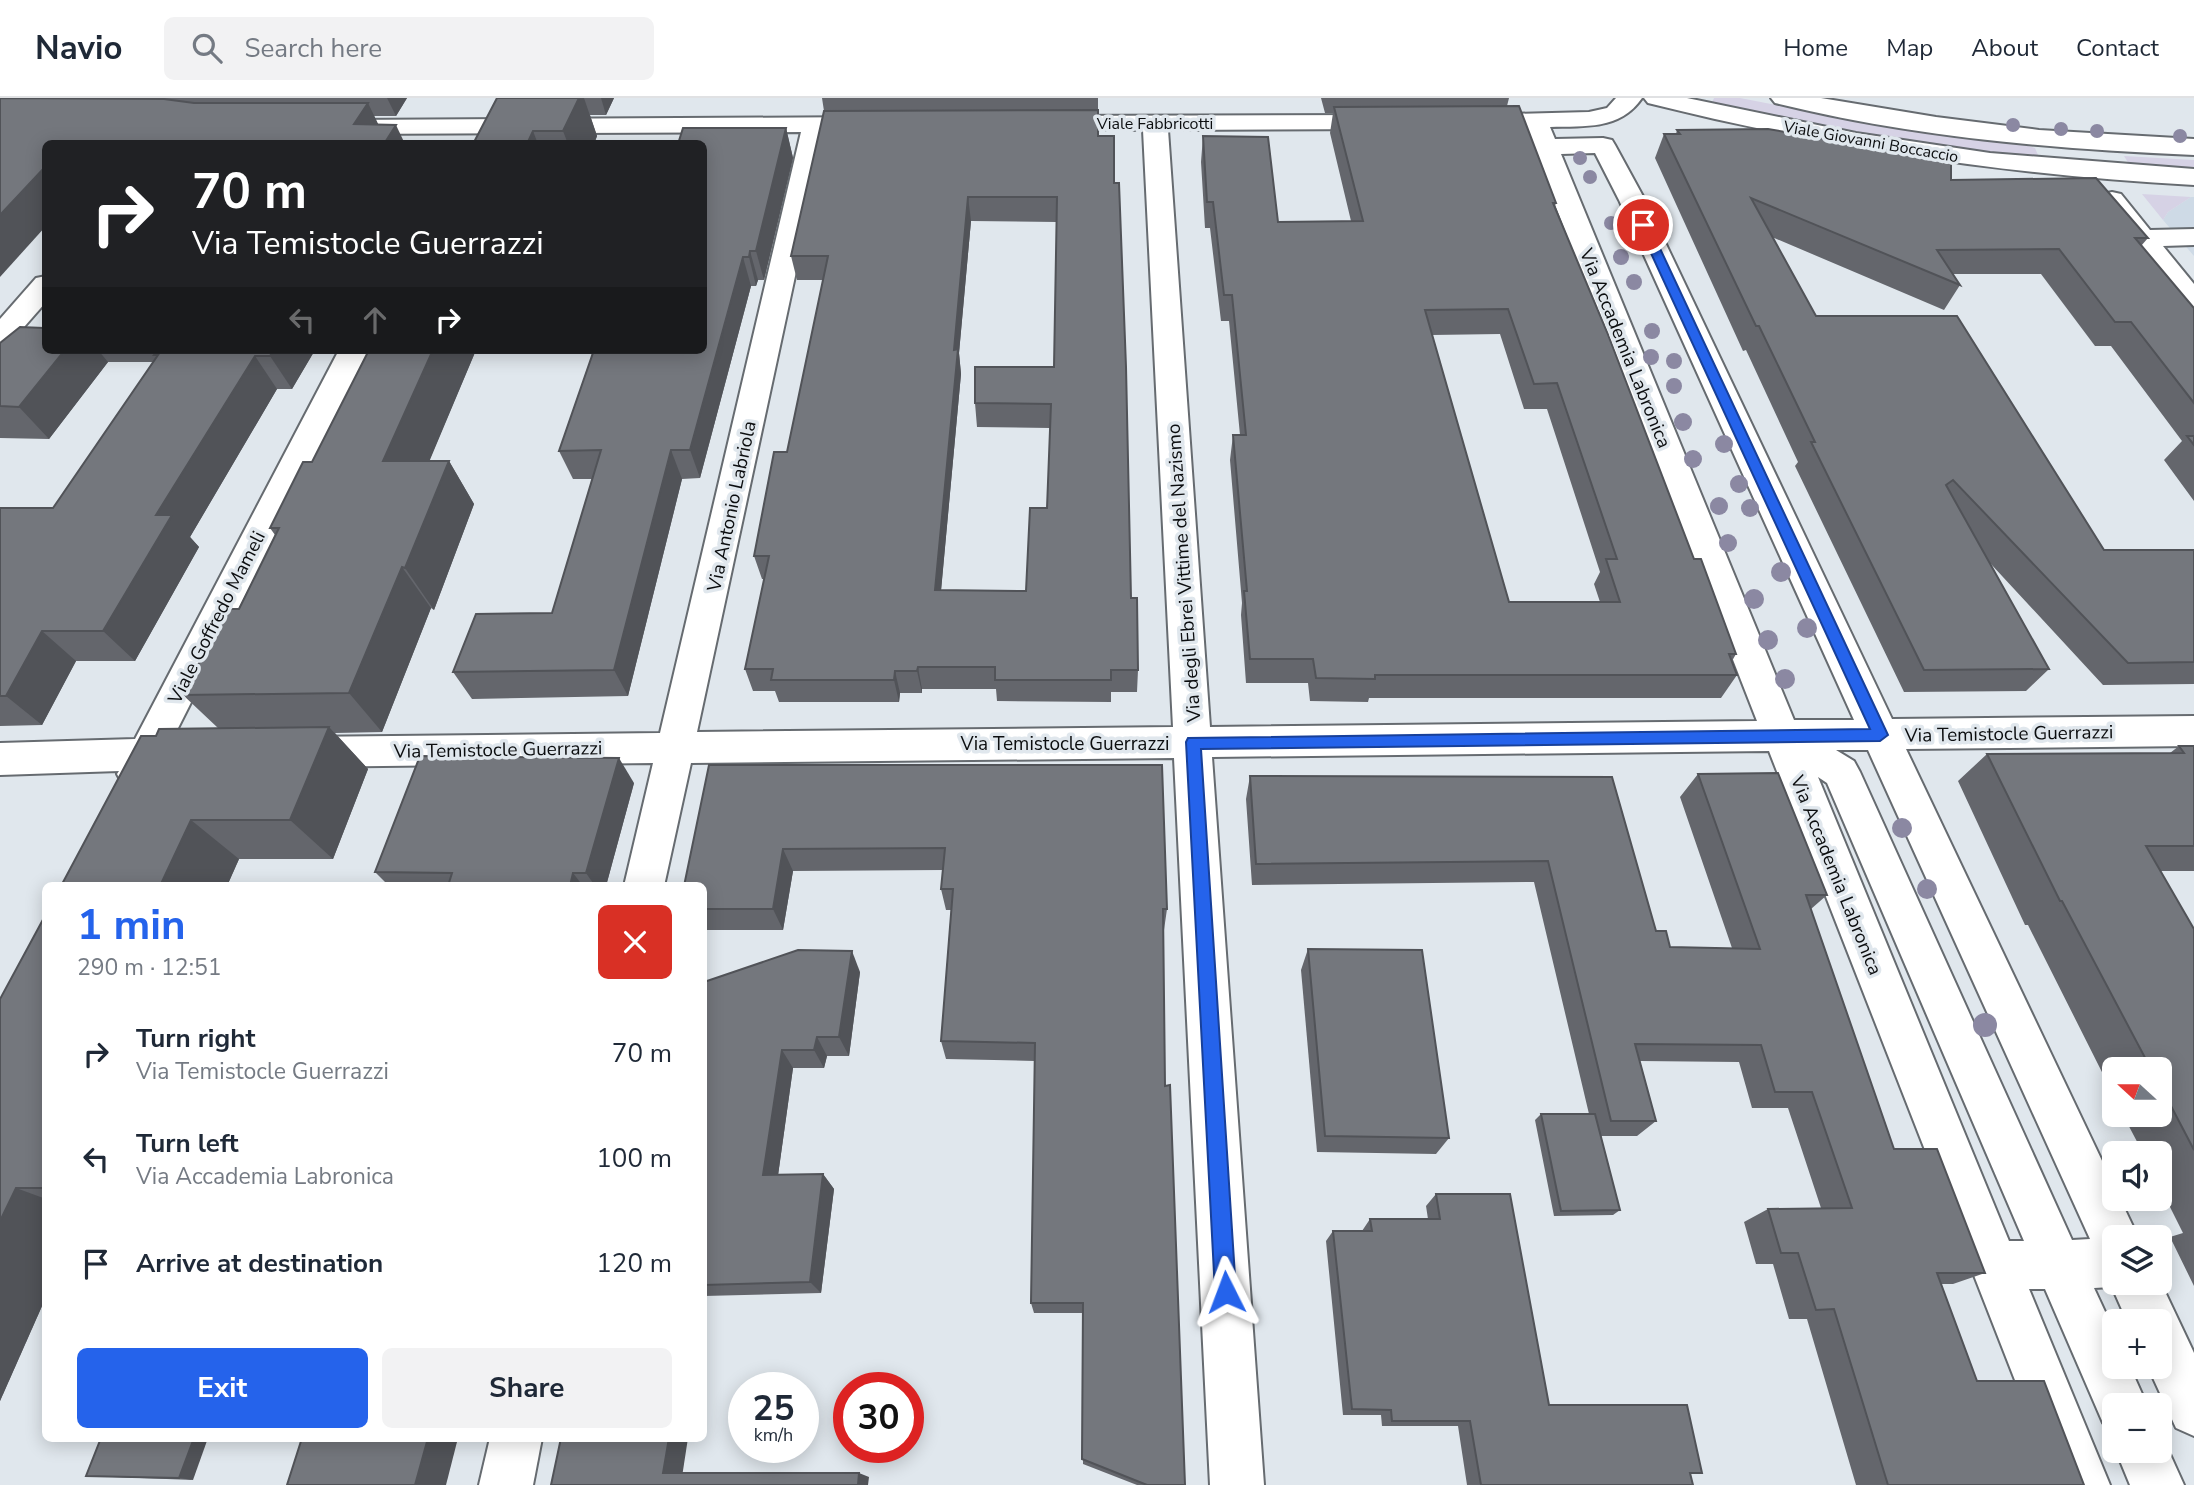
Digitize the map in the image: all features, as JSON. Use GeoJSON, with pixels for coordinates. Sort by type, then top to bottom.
{"type":"FeatureCollection","features":[{"type":"Feature","properties":{"kind":"street"},"geometry":{"type":"LineString","coordinates":[[1546,147],[1596,132],[1630,98]]}},
{"type":"Feature","properties":{"kind":"street","name":"Viale Giovanni Boccaccio"},"geometry":{"type":"LineString","coordinates":[[1656,98],[1863,142],[2088,172],[2194,177]]}},
{"type":"Feature","properties":{"kind":"street","name":"Viale Giovanni Boccaccio"},"geometry":{"type":"LineString","coordinates":[[1783,98],[1921,123],[2069,140],[2194,147]]}},
{"type":"Feature","properties":{"kind":"street"},"geometry":{"type":"LineString","coordinates":[[1445,122],[1535,121],[1596,132]]}},
{"type":"Feature","properties":{"kind":"street","name":"Via Accademia Labronica"},"geometry":{"type":"LineString","coordinates":[[1535,121],[2083,1485]]}},
{"type":"Feature","properties":{"kind":"street","name":"Viale Fabbricotti"},"geometry":{"type":"LineString","coordinates":[[1019,123],[1404,122]]}},
{"type":"Feature","properties":{"kind":"street","name":"Via degli Ebrei Vittime del Nazismo"},"geometry":{"type":"LineString","coordinates":[[1155,123],[1237,1485]]}},
{"type":"Feature","properties":{"kind":"street"},"geometry":{"type":"LineString","coordinates":[[324,126],[896,124]]}},
{"type":"Feature","properties":{"kind":"street","name":"Via Antonio Labriola"},"geometry":{"type":"LineString","coordinates":[[645,882],[815,125]]}},
{"type":"Feature","properties":{"kind":"street"},"geometry":{"type":"LineString","coordinates":[[1596,132],[1632,200],[2108,1225]]}},
{"type":"Feature","properties":{"kind":"street"},"geometry":{"type":"LineString","coordinates":[[2069,140],[2088,172],[2194,303]]}},
{"type":"Feature","properties":{"kind":"street"},"geometry":{"type":"LineString","coordinates":[[2143,238],[2194,236]]}},
{"type":"Feature","properties":{"kind":"street"},"geometry":{"type":"LineString","coordinates":[[0,337],[42,289]]}},
{"type":"Feature","properties":{"kind":"street","name":"Viale Goffredo Mameli"},"geometry":{"type":"LineString","coordinates":[[124,800],[145,754],[352,354]]}},
{"type":"Feature","properties":{"kind":"street","name":"Via Temistocle Guerrazzi"},"geometry":{"type":"LineString","coordinates":[[262,752],[2194,731]]}},
{"type":"Feature","properties":{"kind":"street"},"geometry":{"type":"LineString","coordinates":[[1780,736],[1841,772],[2117,1393]]}},
{"type":"Feature","properties":{"kind":"street"},"geometry":{"type":"LineString","coordinates":[[0,760],[220,753]]}},
{"type":"Feature","properties":{"kind":"street"},"geometry":{"type":"LineString","coordinates":[[1996,1266],[2102,1263]]}},
{"type":"Feature","properties":{"kind":"street"},"geometry":{"type":"LineString","coordinates":[[2172,1362],[2194,1410]]}},
{"type":"Feature","properties":{"kind":"street"},"geometry":{"type":"LineString","coordinates":[[506,1485],[515,1442]]}},
{"type":"Feature","properties":{"kind":"street"},"geometry":{"type":"LineString","coordinates":[[2147,1463],[2157,1485]]}},
{"type":"Feature","properties":{"kind":"shaded area"},"geometry":{"type":"Polygon","coordinates":[[[1714,98],[1740,98],[1881,125],[2017,143],[2035,148],[2038,155],[2005,156],[1806,124],[1711,105],[1714,98]]]}},
{"type":"Feature","properties":{"kind":"shaded area"},"geometry":{"type":"Polygon","coordinates":[[[2124,156],[2194,160],[2194,170],[2131,167],[2124,156]]]}},
{"type":"Feature","properties":{"kind":"shaded area"},"geometry":{"type":"Polygon","coordinates":[[[2142,194],[2191,197],[2168,212],[2163,220],[2142,194]]]}},
{"type":"Feature","properties":{"kind":"shaded area"},"geometry":{"type":"Polygon","coordinates":[[[2194,197],[2194,256],[2163,220],[2168,212],[2194,197]]]}},
{"type":"Feature","properties":{"kind":"building"},"geometry":{"type":"Polygon","coordinates":[[[0,98],[164,99],[194,103],[368,103],[354,124],[396,125],[387,140],[42,140],[42,170],[0,215],[0,98]]]}},
{"type":"Feature","properties":{"kind":"building"},"geometry":{"type":"Polygon","coordinates":[[[497,98],[579,98],[563,131],[533,131],[529,140],[475,140],[497,98]]]}},
{"type":"Feature","properties":{"kind":"building"},"geometry":{"type":"Polygon","coordinates":[[[1519,106],[1556,203],[1553,203],[1607,332],[1694,559],[1701,559],[1736,654],[1729,654],[1737,675],[1375,675],[1375,679],[1316,678],[1313,659],[1250,659],[1244,591],[1247,591],[1233,435],[1246,435],[1232,295],[1224,295],[1213,202],[1207,202],[1203,136],[1268,137],[1278,222],[1363,221],[1334,107],[1519,106]],[[1508,309],[1425,310],[1509,602],[1620,602],[1606,559],[1617,559],[1557,383],[1534,384],[1508,309]]]}},
{"type":"Feature","properties":{"kind":"building"},"geometry":{"type":"Polygon","coordinates":[[[1098,110],[1098,136],[1114,136],[1114,183],[1119,183],[1126,367],[1131,598],[1137,598],[1138,670],[1111,670],[1111,680],[995,680],[995,667],[918,667],[917,671],[895,671],[894,680],[771,680],[773,669],[745,669],[769,556],[754,556],[774,452],[787,452],[828,256],[791,256],[824,111],[1098,110]],[[968,197],[954,350],[958,349],[935,590],[1026,591],[1030,508],[1047,508],[1051,404],[975,403],[975,367],[1054,367],[1057,197],[968,197]]]}},
{"type":"Feature","properties":{"kind":"building"},"geometry":{"type":"Polygon","coordinates":[[[683,128],[786,128],[756,251],[750,251],[749,257],[743,257],[690,450],[671,450],[614,670],[453,672],[476,614],[552,613],[601,450],[559,451],[593,354],[707,354],[707,140],[679,140],[683,128]]]}},
{"type":"Feature","properties":{"kind":"building"},"geometry":{"type":"Polygon","coordinates":[[[1768,129],[1951,161],[1951,180],[2096,178],[2148,238],[2135,238],[2194,308],[2194,403],[2131,322],[2115,322],[2059,249],[1937,250],[1960,285],[1751,198],[1816,316],[1957,316],[2104,550],[2194,550],[2194,662],[2128,663],[1953,480],[1946,485],[2049,669],[1924,670],[1811,442],[1815,442],[1664,134],[1680,134],[1677,130],[1768,129]]]}},
{"type":"Feature","properties":{"kind":"building"},"geometry":{"type":"Polygon","coordinates":[[[20,327],[42,328],[42,354],[62,354],[19,407],[0,406],[0,343],[20,327]]]}},
{"type":"Feature","properties":{"kind":"building"},"geometry":{"type":"Polygon","coordinates":[[[271,354],[255,356],[156,515],[172,515],[103,631],[42,631],[6,696],[0,696],[0,508],[53,508],[158,355],[154,355],[271,354]]]}},
{"type":"Feature","properties":{"kind":"building"},"geometry":{"type":"Polygon","coordinates":[[[367,354],[431,354],[383,461],[449,461],[349,693],[183,695],[226,609],[239,609],[279,528],[270,528],[303,462],[312,462],[367,354]]]}},
{"type":"Feature","properties":{"kind":"building"},"geometry":{"type":"Polygon","coordinates":[[[2187,436],[2194,436],[2194,445],[2187,436]]]}},
{"type":"Feature","properties":{"kind":"building"},"geometry":{"type":"Polygon","coordinates":[[[329,727],[290,820],[191,820],[162,882],[63,882],[141,736],[156,736],[159,729],[329,727]]]}},
{"type":"Feature","properties":{"kind":"building"},"geometry":{"type":"Polygon","coordinates":[[[2179,746],[2194,746],[2194,846],[2146,846],[2194,929],[2194,1150],[2172,1108],[2172,1057],[2145,1057],[2060,901],[1987,754],[2184,753],[2179,746]]]}},
{"type":"Feature","properties":{"kind":"building"},"geometry":{"type":"Polygon","coordinates":[[[420,756],[619,758],[586,873],[573,873],[571,882],[449,882],[452,873],[375,872],[420,756]]]}},
{"type":"Feature","properties":{"kind":"building"},"geometry":{"type":"Polygon","coordinates":[[[709,765],[1162,765],[1167,909],[1163,909],[1165,1086],[1170,1085],[1185,1485],[1147,1485],[1082,1459],[1083,1303],[1031,1303],[1035,1043],[941,1041],[953,889],[941,889],[945,848],[783,849],[773,909],[707,909],[707,882],[685,882],[709,765]]]}},
{"type":"Feature","properties":{"kind":"building"},"geometry":{"type":"Polygon","coordinates":[[[1778,773],[1827,895],[1806,895],[1894,1149],[1937,1149],[1985,1273],[1937,1273],[1977,1381],[2044,1381],[2084,1485],[1888,1485],[1834,1309],[1816,1310],[1798,1253],[1781,1253],[1768,1209],[1852,1208],[1812,1092],[1775,1092],[1761,1045],[1635,1044],[1656,1121],[1611,1121],[1548,861],[1256,864],[1250,776],[1612,777],[1656,931],[1666,931],[1670,947],[1760,949],[1698,774],[1778,773]]]}},
{"type":"Feature","properties":{"kind":"building"},"geometry":{"type":"Polygon","coordinates":[[[42,921],[42,1188],[16,1188],[0,1221],[0,999],[42,921]]]}},
{"type":"Feature","properties":{"kind":"building"},"geometry":{"type":"Polygon","coordinates":[[[1308,949],[1422,950],[1449,1138],[1325,1136],[1308,949]]]}},
{"type":"Feature","properties":{"kind":"building"},"geometry":{"type":"Polygon","coordinates":[[[798,950],[852,951],[839,1037],[817,1037],[814,1050],[782,1050],[763,1175],[823,1174],[810,1282],[707,1285],[707,981],[798,950]]]}},
{"type":"Feature","properties":{"kind":"building"},"geometry":{"type":"Polygon","coordinates":[[[1541,1114],[1595,1114],[1620,1210],[1561,1211],[1541,1114]]]}},
{"type":"Feature","properties":{"kind":"building"},"geometry":{"type":"Polygon","coordinates":[[[1436,1194],[1510,1194],[1549,1405],[1687,1405],[1702,1473],[1690,1473],[1693,1485],[1481,1485],[1470,1421],[1392,1421],[1391,1410],[1352,1409],[1333,1231],[1372,1231],[1370,1219],[1440,1219],[1436,1194]]]}},
{"type":"Feature","properties":{"kind":"building"},"geometry":{"type":"Polygon","coordinates":[[[99,1442],[192,1442],[179,1478],[86,1476],[99,1442]]]}},
{"type":"Feature","properties":{"kind":"building"},"geometry":{"type":"Polygon","coordinates":[[[301,1442],[427,1442],[415,1485],[287,1485],[301,1442]]]}},
{"type":"Feature","properties":{"kind":"building"},"geometry":{"type":"Polygon","coordinates":[[[560,1442],[668,1442],[663,1473],[859,1473],[858,1485],[551,1485],[560,1442]]]}},
{"type":"Feature","properties":{"kind":"route"},"geometry":{"type":"LineString","coordinates":[[1226,1292],[1193,742],[1880,735],[1643,225]]}}]}
